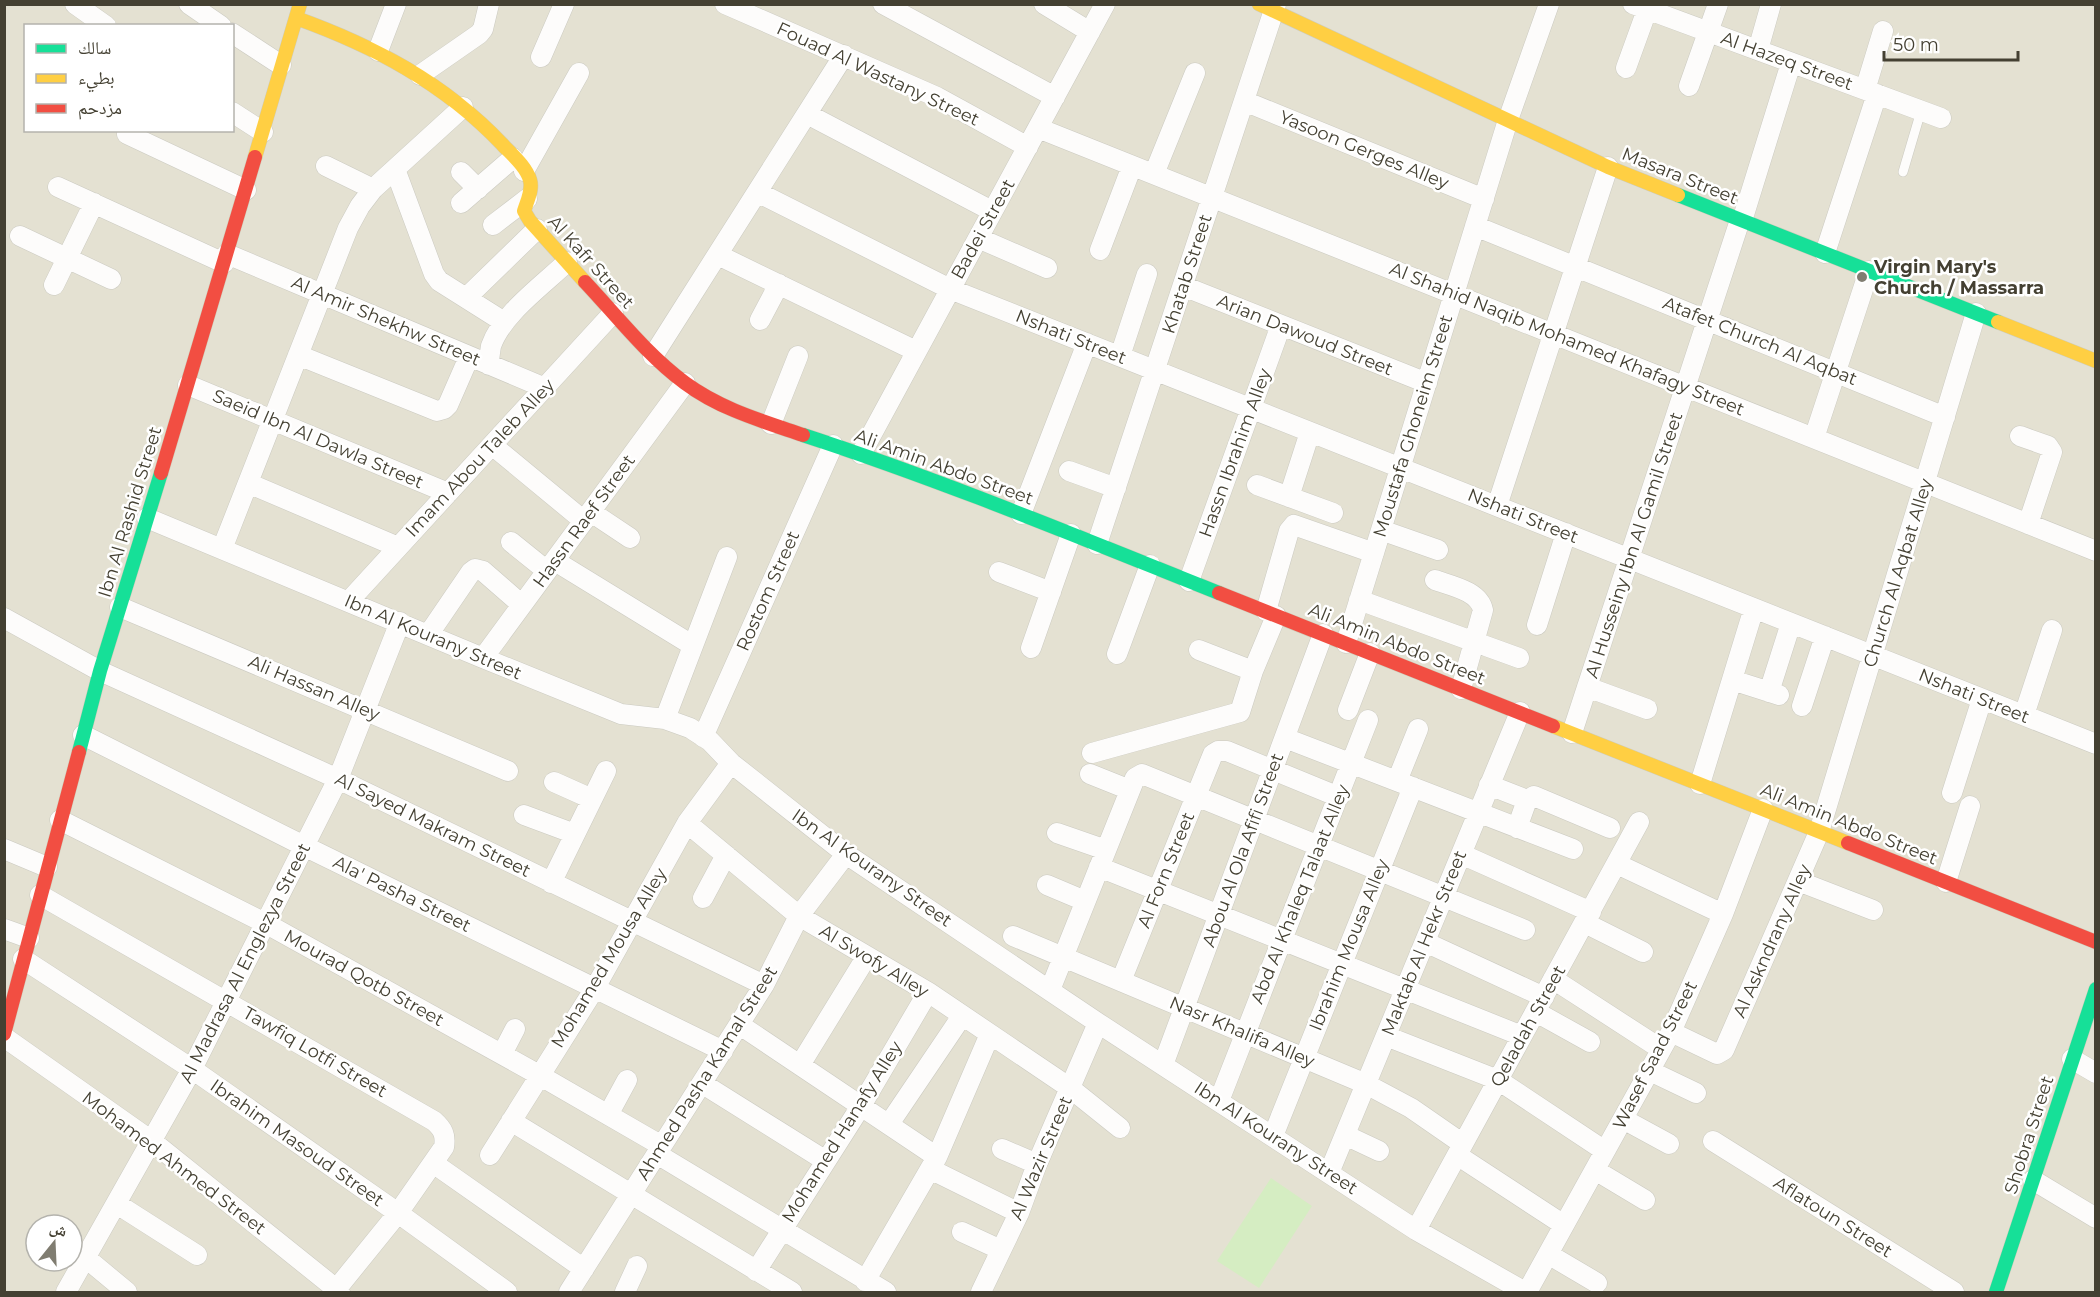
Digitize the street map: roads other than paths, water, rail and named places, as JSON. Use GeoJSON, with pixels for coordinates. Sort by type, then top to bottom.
{"type":"FeatureCollection","features":[{"type":"Feature","properties":{"kind":"street"},"geometry":{"type":"LineString","coordinates":[[75,4],[103,24]]}},
{"type":"Feature","properties":{"kind":"street"},"geometry":{"type":"LineString","coordinates":[[189,4],[218,24]]}},
{"type":"Feature","properties":{"kind":"street"},"geometry":{"type":"LineString","coordinates":[[378,51],[396,4]]}},
{"type":"Feature","properties":{"kind":"street"},"geometry":{"type":"LineString","coordinates":[[420,75],[479,34],[483,29],[489,4]]}},
{"type":"Feature","properties":{"kind":"street"},"geometry":{"type":"LineString","coordinates":[[541,57],[564,4]]}},
{"type":"Feature","properties":{"kind":"street","name":"Fouad Al Wastany Street"},"geometry":{"type":"LineString","coordinates":[[726,4],[937,97],[1028,147]]}},
{"type":"Feature","properties":{"kind":"street"},"geometry":{"type":"LineString","coordinates":[[883,4],[1055,97]]}},
{"type":"Feature","properties":{"kind":"street"},"geometry":{"type":"LineString","coordinates":[[1044,4],[1065,10],[1090,32]]}},
{"type":"Feature","properties":{"kind":"street","name":"Badei Street"},"geometry":{"type":"LineString","coordinates":[[861,454],[1105,4]]}},
{"type":"Feature","properties":{"kind":"street","name":"Moustafa Ghoneim Street"},"geometry":{"type":"LineString","coordinates":[[1346,643],[1508,120],[1549,4]]}},
{"type":"Feature","properties":{"kind":"street"},"geometry":{"type":"LineString","coordinates":[[1689,86],[1718,4]]}},
{"type":"Feature","properties":{"kind":"street"},"geometry":{"type":"LineString","coordinates":[[1758,50],[1771,4]]}},
{"type":"Feature","properties":{"kind":"street","name":"Masara Street"},"geometry":{"type":"LineString","coordinates":[[1270,7],[1608,167],[1874,276],[2096,361]]}},
{"type":"Feature","properties":{"kind":"street","name":"Khatab Street"},"geometry":{"type":"LineString","coordinates":[[1098,544],[1244,101],[1270,7]]}},
{"type":"Feature","properties":{"kind":"street"},"geometry":{"type":"LineString","coordinates":[[1626,68],[1640,7]]}},
{"type":"Feature","properties":{"kind":"street","name":"Al Hazeq Street"},"geometry":{"type":"LineString","coordinates":[[1640,7],[1676,12],[1709,33],[1941,118]]}},
{"type":"Feature","properties":{"kind":"street"},"geometry":{"type":"LineString","coordinates":[[298,11],[420,75],[463,108],[498,140],[519,164]]}},
{"type":"Feature","properties":{"kind":"street","name":"Ibn Al Rashid Street"},"geometry":{"type":"LineString","coordinates":[[4,1036],[8,1003],[23,960],[100,671],[226,259],[298,11]]}},
{"type":"Feature","properties":{"kind":"street"},"geometry":{"type":"LineString","coordinates":[[1825,254],[1871,92],[1883,31]]}},
{"type":"Feature","properties":{"kind":"street"},"geometry":{"type":"LineString","coordinates":[[234,34],[281,65]]}},
{"type":"Feature","properties":{"kind":"street"},"geometry":{"type":"LineString","coordinates":[[653,356],[844,55]]}},
{"type":"Feature","properties":{"kind":"street","name":"Al Husseiny Ibn Al Gamil Street"},"geometry":{"type":"LineString","coordinates":[[1572,733],[1791,63]]}},
{"type":"Feature","properties":{"kind":"street"},"geometry":{"type":"LineString","coordinates":[[462,203],[478,189],[519,164],[579,73]]}},
{"type":"Feature","properties":{"kind":"street"},"geometry":{"type":"LineString","coordinates":[[1154,174],[1195,73]]}},
{"type":"Feature","properties":{"kind":"street","name":"Yasoon Gerges Alley"},"geometry":{"type":"LineString","coordinates":[[1244,101],[1484,199]]}},
{"type":"Feature","properties":{"kind":"street"},"geometry":{"type":"LineString","coordinates":[[222,549],[348,228],[360,206],[373,189],[394,169],[463,108]]}},
{"type":"Feature","properties":{"kind":"street"},"geometry":{"type":"LineString","coordinates":[[234,112],[263,132]]}},
{"type":"Feature","properties":{"kind":"street"},"geometry":{"type":"LineString","coordinates":[[807,114],[992,211]]}},
{"type":"Feature","properties":{"kind":"street","name":"Al Shahid Naqib Mohamed Khafagy Street"},"geometry":{"type":"LineString","coordinates":[[1038,128],[2096,550]]}},
{"type":"Feature","properties":{"kind":"street"},"geometry":{"type":"LineString","coordinates":[[127,134],[246,190]]}},
{"type":"Feature","properties":{"kind":"street","name":"Al Kafr Street"},"geometry":{"type":"LineString","coordinates":[[519,164],[529,176],[531,184],[524,211],[526,216],[613,314],[653,356],[685,383]]}},
{"type":"Feature","properties":{"kind":"street"},"geometry":{"type":"LineString","coordinates":[[326,166],[373,189]]}},
{"type":"Feature","properties":{"kind":"street"},"geometry":{"type":"LineString","coordinates":[[1100,250],[1132,166]]}},
{"type":"Feature","properties":{"kind":"street"},"geometry":{"type":"LineString","coordinates":[[1497,506],[1608,167]]}},
{"type":"Feature","properties":{"kind":"street"},"geometry":{"type":"LineString","coordinates":[[394,169],[434,274],[439,281],[504,322]]}},
{"type":"Feature","properties":{"kind":"street"},"geometry":{"type":"LineString","coordinates":[[461,172],[478,189]]}},
{"type":"Feature","properties":{"kind":"street","name":"Al Amir Shekhw Street"},"geometry":{"type":"LineString","coordinates":[[58,187],[226,259],[322,295],[545,388]]}},
{"type":"Feature","properties":{"kind":"street","name":"Nshati Street"},"geometry":{"type":"LineString","coordinates":[[757,192],[950,289],[2096,744]]}},
{"type":"Feature","properties":{"kind":"street"},"geometry":{"type":"LineString","coordinates":[[493,225],[527,200]]}},
{"type":"Feature","properties":{"kind":"street"},"geometry":{"type":"LineString","coordinates":[[54,285],[93,203]]}},
{"type":"Feature","properties":{"kind":"street","name":"Atafet Church Al Aqbat"},"geometry":{"type":"LineString","coordinates":[[1475,226],[1945,417]]}},
{"type":"Feature","properties":{"kind":"street"},"geometry":{"type":"LineString","coordinates":[[466,298],[537,229]]}},
{"type":"Feature","properties":{"kind":"street"},"geometry":{"type":"LineString","coordinates":[[20,236],[111,279]]}},
{"type":"Feature","properties":{"kind":"street"},"geometry":{"type":"LineString","coordinates":[[978,238],[1047,268]]}},
{"type":"Feature","properties":{"kind":"street"},"geometry":{"type":"LineString","coordinates":[[718,255],[916,351]]}},
{"type":"Feature","properties":{"kind":"street"},"geometry":{"type":"LineString","coordinates":[[489,365],[491,347],[504,322],[567,262]]}},
{"type":"Feature","properties":{"kind":"street"},"geometry":{"type":"LineString","coordinates":[[1120,356],[1147,274]]}},
{"type":"Feature","properties":{"kind":"street"},"geometry":{"type":"LineString","coordinates":[[1814,438],[1836,372],[1874,276]]}},
{"type":"Feature","properties":{"kind":"street"},"geometry":{"type":"LineString","coordinates":[[760,320],[779,284]]}},
{"type":"Feature","properties":{"kind":"street","name":"Arian Dawoud Street"},"geometry":{"type":"LineString","coordinates":[[1183,286],[1427,383]]}},
{"type":"Feature","properties":{"kind":"street","name":"Church Al Aqbat Alley"},"geometry":{"type":"LineString","coordinates":[[1819,832],[1945,417],[1972,312]]}},
{"type":"Feature","properties":{"kind":"street","name":"Imam Abou Taleb Alley"},"geometry":{"type":"LineString","coordinates":[[348,602],[613,314]]}},
{"type":"Feature","properties":{"kind":"street","name":"Hassn Ibrahim Alley"},"geometry":{"type":"LineString","coordinates":[[1189,581],[1281,325]]}},
{"type":"Feature","properties":{"kind":"street"},"geometry":{"type":"LineString","coordinates":[[1021,514],[1087,343]]}},
{"type":"Feature","properties":{"kind":"street"},"geometry":{"type":"LineString","coordinates":[[298,355],[433,410],[441,410],[448,405],[469,357]]}},
{"type":"Feature","properties":{"kind":"street"},"geometry":{"type":"LineString","coordinates":[[771,424],[798,356]]}},
{"type":"Feature","properties":{"kind":"street","name":"Ali Amin Abdo Street"},"geometry":{"type":"LineString","coordinates":[[685,383],[714,401],[750,417],[861,454],[1098,544],[2096,942]]}},
{"type":"Feature","properties":{"kind":"street","name":"Hassn Raef Street"},"geometry":{"type":"LineString","coordinates":[[483,658],[685,383]]}},
{"type":"Feature","properties":{"kind":"street","name":"Saeid Ibn Al Dawla Street"},"geometry":{"type":"LineString","coordinates":[[188,385],[448,493]]}},
{"type":"Feature","properties":{"kind":"street"},"geometry":{"type":"LineString","coordinates":[[1289,497],[1310,432]]}},
{"type":"Feature","properties":{"kind":"street"},"geometry":{"type":"LineString","coordinates":[[2020,436],[2048,446],[2052,452],[2028,524]]}},
{"type":"Feature","properties":{"kind":"street"},"geometry":{"type":"LineString","coordinates":[[492,445],[587,516],[630,538]]}},
{"type":"Feature","properties":{"kind":"street","name":"Rostom Street"},"geometry":{"type":"LineString","coordinates":[[703,737],[834,445]]}},
{"type":"Feature","properties":{"kind":"street"},"geometry":{"type":"LineString","coordinates":[[1069,471],[1116,488]]}},
{"type":"Feature","properties":{"kind":"street"},"geometry":{"type":"LineString","coordinates":[[248,483],[399,547]]}},
{"type":"Feature","properties":{"kind":"street"},"geometry":{"type":"LineString","coordinates":[[1257,485],[1333,513]]}},
{"type":"Feature","properties":{"kind":"street","name":"Ibn Al Kourany Street"},"geometry":{"type":"LineString","coordinates":[[147,518],[621,714],[665,719],[690,728],[710,741],[731,764],[846,854],[1098,1023],[1416,1230],[1526,1293]]}},
{"type":"Feature","properties":{"kind":"street"},"geometry":{"type":"LineString","coordinates":[[1092,753],[1238,713],[1243,708],[1271,613],[1289,531],[1294,525],[1374,553]]}},
{"type":"Feature","properties":{"kind":"street"},"geometry":{"type":"LineString","coordinates":[[1381,530],[1438,550]]}},
{"type":"Feature","properties":{"kind":"street"},"geometry":{"type":"LineString","coordinates":[[1537,625],[1566,533]]}},
{"type":"Feature","properties":{"kind":"street"},"geometry":{"type":"LineString","coordinates":[[1031,648],[1071,534]]}},
{"type":"Feature","properties":{"kind":"street"},"geometry":{"type":"LineString","coordinates":[[511,542],[692,645]]}},
{"type":"Feature","properties":{"kind":"street"},"geometry":{"type":"LineString","coordinates":[[665,719],[727,557]]}},
{"type":"Feature","properties":{"kind":"street"},"geometry":{"type":"LineString","coordinates":[[1118,654],[1150,565]]}},
{"type":"Feature","properties":{"kind":"street"},"geometry":{"type":"LineString","coordinates":[[428,635],[475,569],[483,572],[522,605]]}},
{"type":"Feature","properties":{"kind":"street"},"geometry":{"type":"LineString","coordinates":[[999,572],[1051,591]]}},
{"type":"Feature","properties":{"kind":"street"},"geometry":{"type":"LineString","coordinates":[[1435,580],[1473,595],[1480,601],[1484,610],[1461,689]]}},
{"type":"Feature","properties":{"kind":"street"},"geometry":{"type":"LineString","coordinates":[[1359,600],[1519,658]]}},
{"type":"Feature","properties":{"kind":"street","name":"Ali Hassan Alley"},"geometry":{"type":"LineString","coordinates":[[120,607],[508,771]]}},
{"type":"Feature","properties":{"kind":"street"},"geometry":{"type":"LineString","coordinates":[[1700,784],[1754,608]]}},
{"type":"Feature","properties":{"kind":"street","name":"Al Sayed Makram Street"},"geometry":{"type":"LineString","coordinates":[[4,618],[100,671],[338,779],[764,986]]}},
{"type":"Feature","properties":{"kind":"street","name":"Al Madrasa Al Englezya Street"},"geometry":{"type":"LineString","coordinates":[[66,1293],[192,1069],[338,779],[400,622]]}},
{"type":"Feature","properties":{"kind":"street"},"geometry":{"type":"LineString","coordinates":[[1732,680],[1774,693],[1791,623]]}},
{"type":"Feature","properties":{"kind":"street"},"geometry":{"type":"LineString","coordinates":[[2024,715],[2052,630]]}},
{"type":"Feature","properties":{"kind":"street","name":"Abou Al Ola Afifi Street"},"geometry":{"type":"LineString","coordinates":[[1163,1065],[1323,634]]}},
{"type":"Feature","properties":{"kind":"street"},"geometry":{"type":"LineString","coordinates":[[1802,706],[1825,636]]}},
{"type":"Feature","properties":{"kind":"street"},"geometry":{"type":"LineString","coordinates":[[1199,650],[1253,671]]}},
{"type":"Feature","properties":{"kind":"street"},"geometry":{"type":"LineString","coordinates":[[1348,710],[1370,653]]}},
{"type":"Feature","properties":{"kind":"street"},"geometry":{"type":"LineString","coordinates":[[1587,687],[1647,710]]}},
{"type":"Feature","properties":{"kind":"street"},"geometry":{"type":"LineString","coordinates":[[1952,793],[1982,699]]}},
{"type":"Feature","properties":{"kind":"street","name":"Maktab Al Hekr Street"},"geometry":{"type":"LineString","coordinates":[[1329,1173],[1520,712]]}},
{"type":"Feature","properties":{"kind":"street","name":"Abd Al Khaleq Talaat Alley"},"geometry":{"type":"LineString","coordinates":[[1219,1101],[1368,720]]}},
{"type":"Feature","properties":{"kind":"street","name":"Ibrahim Mousa Alley"},"geometry":{"type":"LineString","coordinates":[[1273,1136],[1379,870],[1405,784],[1418,729]]}},
{"type":"Feature","properties":{"kind":"street","name":"Ala' Pasha Street"},"geometry":{"type":"LineString","coordinates":[[83,735],[723,1051]]}},
{"type":"Feature","properties":{"kind":"street"},"geometry":{"type":"LineString","coordinates":[[1285,738],[1573,849]]}},
{"type":"Feature","properties":{"kind":"street","name":"Al Forn Street"},"geometry":{"type":"LineString","coordinates":[[1121,981],[1210,758],[1218,751],[1227,751],[1273,770]]}},
{"type":"Feature","properties":{"kind":"street","name":"Mohamed Mousa Alley"},"geometry":{"type":"LineString","coordinates":[[490,1155],[595,988],[687,822],[731,764]]}},
{"type":"Feature","properties":{"kind":"street"},"geometry":{"type":"LineString","coordinates":[[1273,770],[1339,797]]}},
{"type":"Feature","properties":{"kind":"street"},"geometry":{"type":"LineString","coordinates":[[551,883],[606,771]]}},
{"type":"Feature","properties":{"kind":"street"},"geometry":{"type":"LineString","coordinates":[[1090,774],[1132,784]]}},
{"type":"Feature","properties":{"kind":"street"},"geometry":{"type":"LineString","coordinates":[[1050,990],[1132,784],[1142,774],[1525,930]]}},
{"type":"Feature","properties":{"kind":"street"},"geometry":{"type":"LineString","coordinates":[[554,782],[592,799]]}},
{"type":"Feature","properties":{"kind":"street"},"geometry":{"type":"LineString","coordinates":[[1490,785],[1527,800]]}},
{"type":"Feature","properties":{"kind":"street"},"geometry":{"type":"LineString","coordinates":[[1517,828],[1527,800],[1532,796],[1610,828]]}},
{"type":"Feature","properties":{"kind":"street"},"geometry":{"type":"LineString","coordinates":[[1947,882],[1970,806]]}},
{"type":"Feature","properties":{"kind":"street","name":"Wasef Saad Street"},"geometry":{"type":"LineString","coordinates":[[1526,1293],[1666,1040],[1723,914],[1763,809]]}},
{"type":"Feature","properties":{"kind":"street"},"geometry":{"type":"LineString","coordinates":[[524,815],[575,834]]}},
{"type":"Feature","properties":{"kind":"street","name":"Mourad Qotb Street"},"geometry":{"type":"LineString","coordinates":[[60,820],[265,923],[539,1075],[608,1115],[782,1230],[886,1293]]}},
{"type":"Feature","properties":{"kind":"street","name":"Al Swofy Alley"},"geometry":{"type":"LineString","coordinates":[[687,822],[799,916],[928,992],[1070,1088],[1120,1128]]}},
{"type":"Feature","properties":{"kind":"street","name":"Qeladah Street"},"geometry":{"type":"LineString","coordinates":[[1416,1230],[1639,822]]}},
{"type":"Feature","properties":{"kind":"street","name":"Al Askndrany Alley"},"geometry":{"type":"LineString","coordinates":[[1666,1040],[1717,1054],[1724,1050],[1819,832]]}},
{"type":"Feature","properties":{"kind":"street"},"geometry":{"type":"LineString","coordinates":[[1057,833],[1157,890],[1522,1036]]}},
{"type":"Feature","properties":{"kind":"street"},"geometry":{"type":"LineString","coordinates":[[4,849],[47,867]]}},
{"type":"Feature","properties":{"kind":"street","name":"Ahmed Pasha Kamal Street"},"geometry":{"type":"LineString","coordinates":[[580,1284],[630,1195],[764,986],[799,916],[846,854]]}},
{"type":"Feature","properties":{"kind":"street"},"geometry":{"type":"LineString","coordinates":[[1461,854],[1588,917],[1643,952]]}},
{"type":"Feature","properties":{"kind":"street"},"geometry":{"type":"LineString","coordinates":[[704,898],[726,855]]}},
{"type":"Feature","properties":{"kind":"street"},"geometry":{"type":"LineString","coordinates":[[1617,864],[1723,914]]}},
{"type":"Feature","properties":{"kind":"street"},"geometry":{"type":"LineString","coordinates":[[1798,881],[1873,910]]}},
{"type":"Feature","properties":{"kind":"street"},"geometry":{"type":"LineString","coordinates":[[1047,885],[1085,901]]}},
{"type":"Feature","properties":{"kind":"street","name":"Tawfiq Lotfi Street"},"geometry":{"type":"LineString","coordinates":[[40,895],[434,1121],[442,1128],[445,1138],[444,1147],[433,1163]]}},
{"type":"Feature","properties":{"kind":"street"},"geometry":{"type":"LineString","coordinates":[[4,929],[29,938]]}},
{"type":"Feature","properties":{"kind":"street","name":"Nasr Khalifa Alley"},"geometry":{"type":"LineString","coordinates":[[1013,936],[1366,1084],[1411,1108],[1460,1150],[1564,1225]]}},
{"type":"Feature","properties":{"kind":"street"},"geometry":{"type":"LineString","coordinates":[[1425,942],[1540,1004],[1590,1042]]}},
{"type":"Feature","properties":{"kind":"street"},"geometry":{"type":"LineString","coordinates":[[800,1065],[867,956]]}},
{"type":"Feature","properties":{"kind":"street","name":"Ibrahim Masoud Street"},"geometry":{"type":"LineString","coordinates":[[23,960],[192,1069],[398,1213],[507,1293]]}},
{"type":"Feature","properties":{"kind":"street"},"geometry":{"type":"LineString","coordinates":[[1553,979],[1666,1040]]}},
{"type":"Feature","properties":{"kind":"street","name":"Shobra Street"},"geometry":{"type":"LineString","coordinates":[[2004,1289],[2033,1180],[2096,989]]}},
{"type":"Feature","properties":{"kind":"street","name":"Mohamed Hanafy Alley"},"geometry":{"type":"LineString","coordinates":[[756,1271],[861,1106],[928,992]]}},
{"type":"Feature","properties":{"kind":"street"},"geometry":{"type":"LineString","coordinates":[[889,1124],[962,1016]]}},
{"type":"Feature","properties":{"kind":"street","name":"Al Wazir Street"},"geometry":{"type":"LineString","coordinates":[[981,1293],[1019,1213],[1037,1164],[1098,1023]]}},
{"type":"Feature","properties":{"kind":"street"},"geometry":{"type":"LineString","coordinates":[[740,1025],[889,1124],[933,1163],[1019,1213]]}},
{"type":"Feature","properties":{"kind":"street"},"geometry":{"type":"LineString","coordinates":[[502,1054],[515,1029]]}},
{"type":"Feature","properties":{"kind":"street"},"geometry":{"type":"LineString","coordinates":[[865,1281],[933,1163],[990,1034]]}},
{"type":"Feature","properties":{"kind":"street","name":"Mohamed Ahmed Street"},"geometry":{"type":"LineString","coordinates":[[4,1036],[153,1142],[337,1291]]}},
{"type":"Feature","properties":{"kind":"street"},"geometry":{"type":"LineString","coordinates":[[1386,1036],[1498,1080],[1605,1151]]}},
{"type":"Feature","properties":{"kind":"street"},"geometry":{"type":"LineString","coordinates":[[2072,1059],[2096,1073]]}},
{"type":"Feature","properties":{"kind":"street"},"geometry":{"type":"LineString","coordinates":[[1650,1071],[1696,1093]]}},
{"type":"Feature","properties":{"kind":"street"},"geometry":{"type":"LineString","coordinates":[[608,1115],[627,1080]]}},
{"type":"Feature","properties":{"kind":"street"},"geometry":{"type":"LineString","coordinates":[[703,1084],[826,1161]]}},
{"type":"Feature","properties":{"kind":"street"},"geometry":{"type":"LineString","coordinates":[[1623,1119],[1669,1144]]}},
{"type":"Feature","properties":{"kind":"street"},"geometry":{"type":"LineString","coordinates":[[511,1121],[792,1293]]}},
{"type":"Feature","properties":{"kind":"street"},"geometry":{"type":"LineString","coordinates":[[1345,1135],[1379,1151]]}},
{"type":"Feature","properties":{"kind":"street","name":"Aflatoun Street"},"geometry":{"type":"LineString","coordinates":[[1713,1141],[1954,1293]]}},
{"type":"Feature","properties":{"kind":"street"},"geometry":{"type":"LineString","coordinates":[[1002,1149],[1037,1164]]}},
{"type":"Feature","properties":{"kind":"street"},"geometry":{"type":"LineString","coordinates":[[337,1291],[398,1213],[433,1163],[580,1284]]}},
{"type":"Feature","properties":{"kind":"street"},"geometry":{"type":"LineString","coordinates":[[1595,1170],[1645,1200]]}},
{"type":"Feature","properties":{"kind":"street"},"geometry":{"type":"LineString","coordinates":[[2033,1180],[2096,1218]]}},
{"type":"Feature","properties":{"kind":"street"},"geometry":{"type":"LineString","coordinates":[[117,1204],[197,1255]]}},
{"type":"Feature","properties":{"kind":"street"},"geometry":{"type":"LineString","coordinates":[[962,1232],[1001,1250]]}},
{"type":"Feature","properties":{"kind":"street"},"geometry":{"type":"LineString","coordinates":[[1548,1254],[1597,1283]]}},
{"type":"Feature","properties":{"kind":"street"},"geometry":{"type":"LineString","coordinates":[[86,1258],[127,1293]]}},
{"type":"Feature","properties":{"kind":"street"},"geometry":{"type":"LineString","coordinates":[[625,1293],[637,1266]]}},
{"type":"Feature","properties":{"kind":"lane"},"geometry":{"type":"LineString","coordinates":[[1903,172],[1921,111]]}},
{"type":"Feature","properties":{"kind":"lane"},"geometry":{"type":"LineString","coordinates":[[1933,307],[1953,315],[1972,312]]}},
{"type":"Feature","properties":{"kind":"place","name":"Virgin Mary's Church / Massarra"},"geometry":{"type":"Point","coordinates":[1862,277]}}]}
